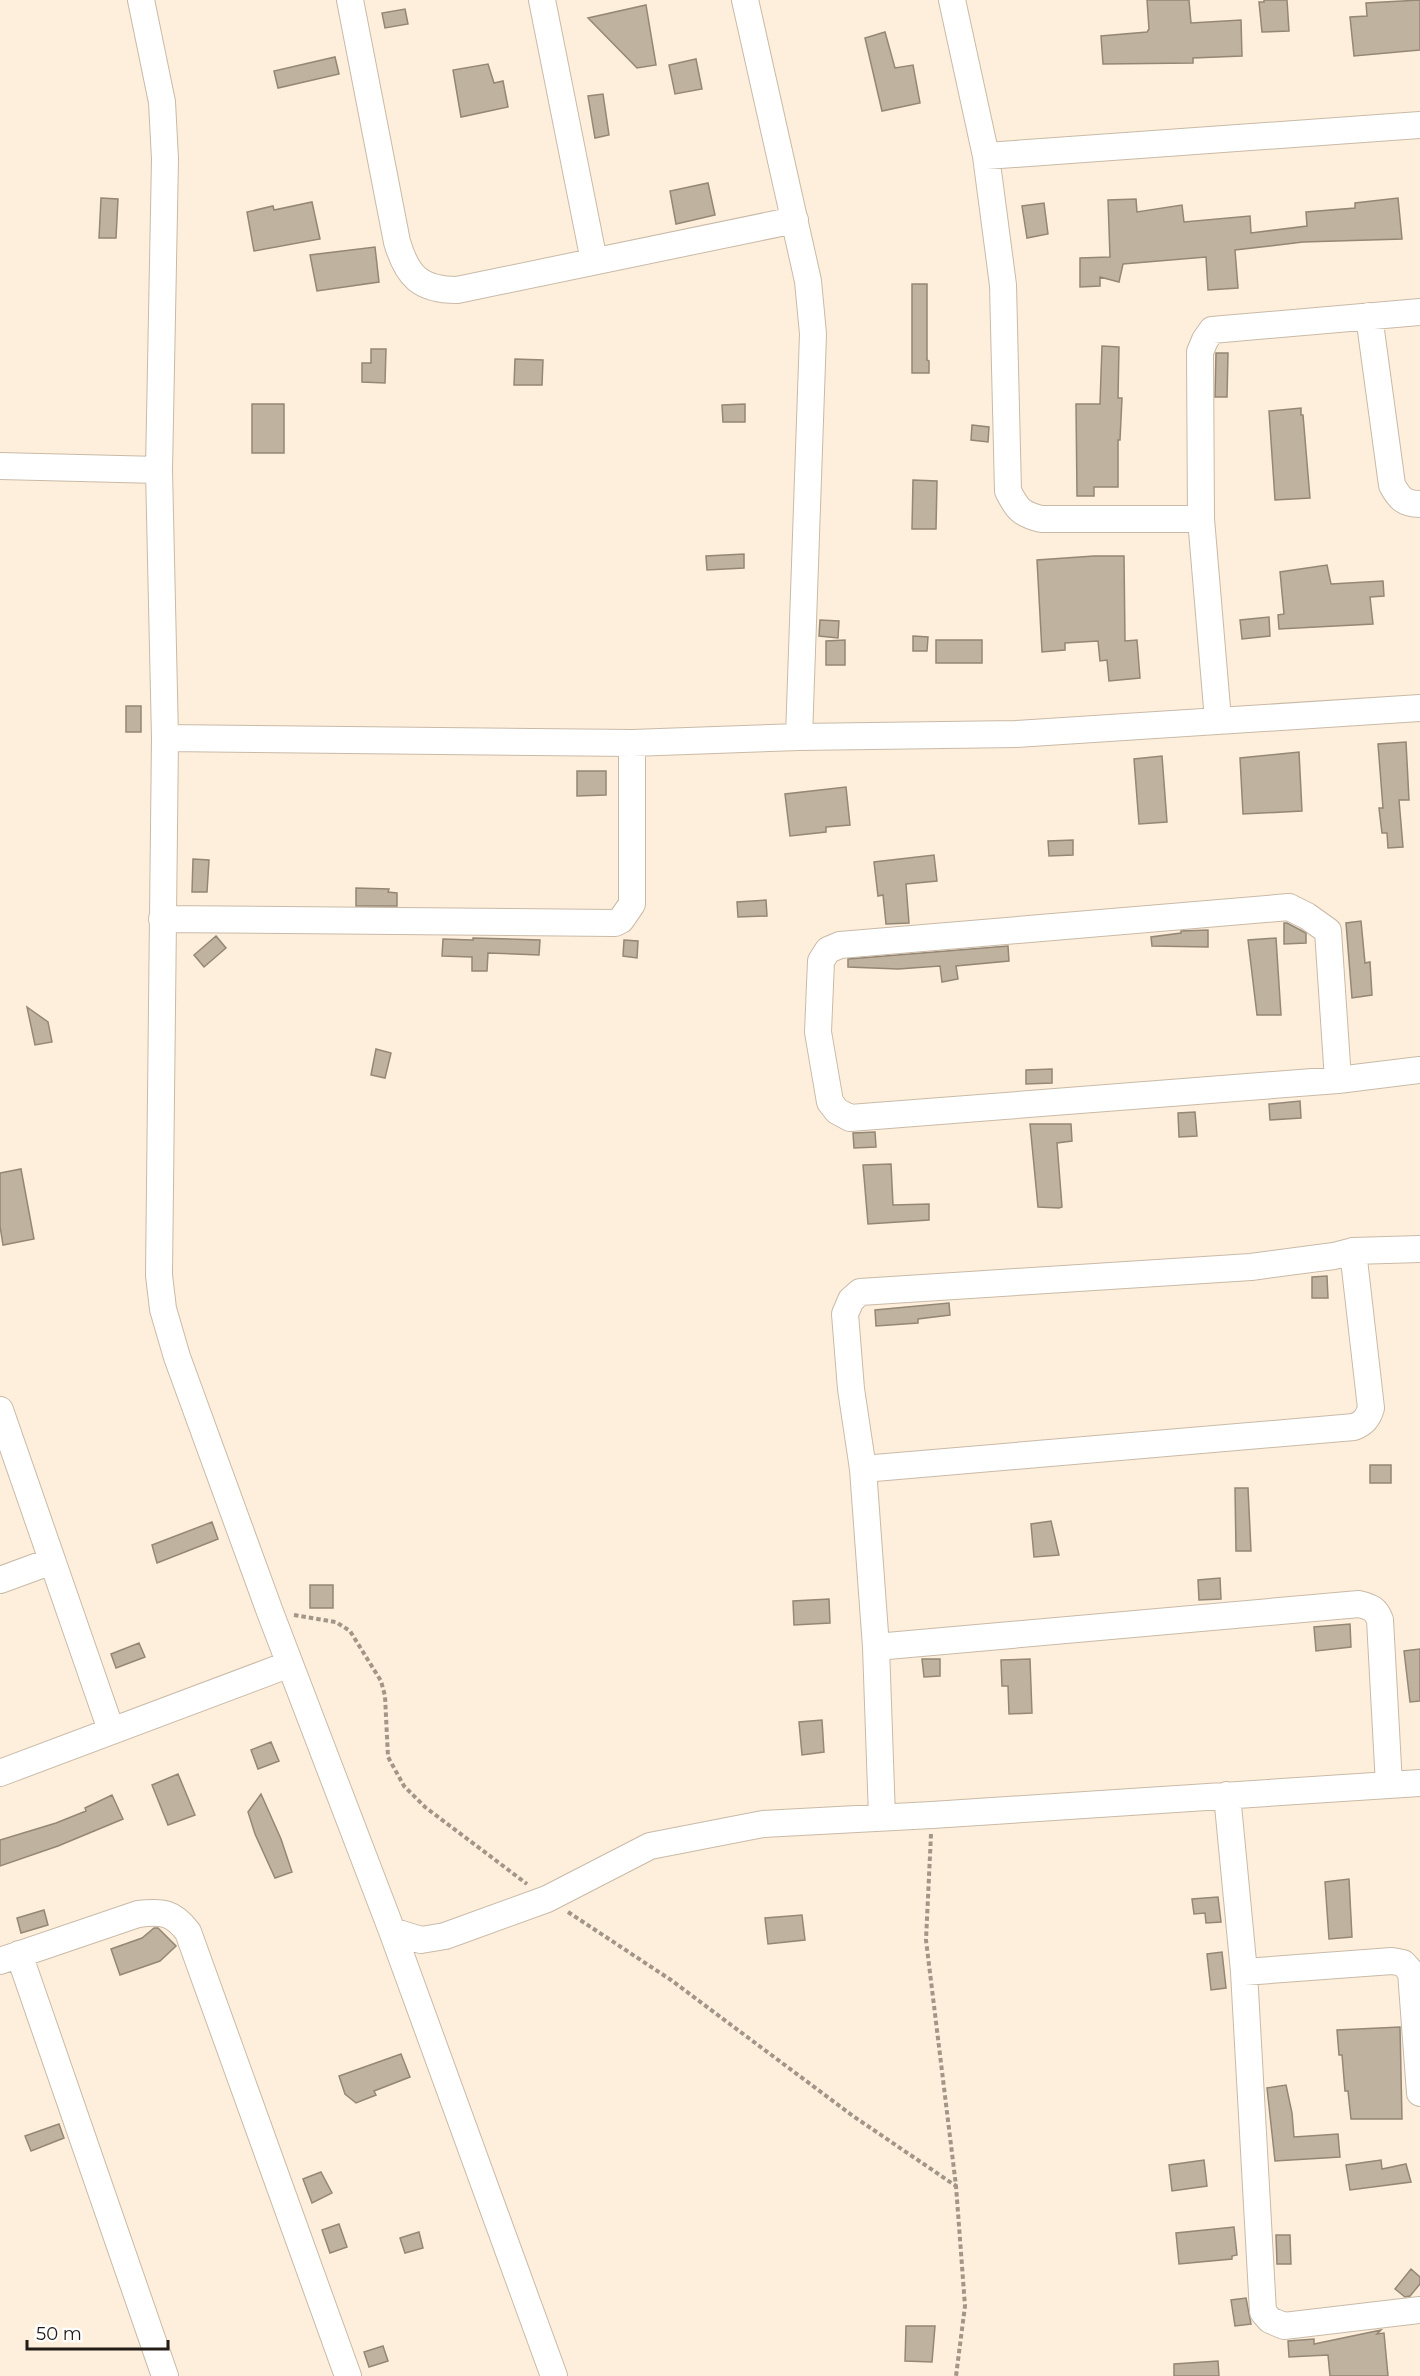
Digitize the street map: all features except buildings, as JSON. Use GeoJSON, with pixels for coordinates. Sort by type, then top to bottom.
{"type":"FeatureCollection","features":[{"type":"Feature","properties":{"kind":"street"},"geometry":{"type":"LineString","coordinates":[[141,0],[162,102],[164,129],[159,470],[165,738],[159,1275],[163,1309],[177,1357],[270,1612],[392,1931],[554,2376]]}},
{"type":"Feature","properties":{"kind":"street"},"geometry":{"type":"LineString","coordinates":[[350,0],[397,242],[403,262],[414,277],[428,286],[458,291],[795,220]]}},
{"type":"Feature","properties":{"kind":"street"},"geometry":{"type":"LineString","coordinates":[[542,0],[594,261]]}},
{"type":"Feature","properties":{"kind":"street"},"geometry":{"type":"LineString","coordinates":[[746,0],[808,281],[813,334],[799,737]]}},
{"type":"Feature","properties":{"kind":"street"},"geometry":{"type":"LineString","coordinates":[[952,0],[986,156],[1003,285],[1008,491],[1016,507],[1026,516],[1041,519],[1201,519]]}},
{"type":"Feature","properties":{"kind":"street"},"geometry":{"type":"LineString","coordinates":[[986,156],[1420,125]]}},
{"type":"Feature","properties":{"kind":"street"},"geometry":{"type":"LineString","coordinates":[[1218,720],[1201,519],[1200,352],[1205,339],[1212,330],[1420,312]]}},
{"type":"Feature","properties":{"kind":"street"},"geometry":{"type":"LineString","coordinates":[[1369,316],[1392,484],[1400,499],[1411,504],[1420,504]]}},
{"type":"Feature","properties":{"kind":"street"},"geometry":{"type":"LineString","coordinates":[[0,466],[159,470]]}},
{"type":"Feature","properties":{"kind":"street"},"geometry":{"type":"LineString","coordinates":[[165,738],[632,743],[799,737],[1016,734],[1420,708]]}},
{"type":"Feature","properties":{"kind":"street"},"geometry":{"type":"LineString","coordinates":[[162,919],[615,923],[621,920],[632,904],[632,743]]}},
{"type":"Feature","properties":{"kind":"street"},"geometry":{"type":"LineString","coordinates":[[1338,1080],[1328,931],[1290,907],[840,945],[828,950],[821,962],[818,1032],[830,1102],[837,1111],[850,1118],[1338,1080],[1420,1070]]}},
{"type":"Feature","properties":{"kind":"street"},"geometry":{"type":"LineString","coordinates":[[882,1817],[876,1647],[863,1469],[851,1389],[845,1314],[851,1300],[860,1292],[1251,1267],[1334,1256],[1353,1251],[1420,1249]]}},
{"type":"Feature","properties":{"kind":"street"},"geometry":{"type":"LineString","coordinates":[[863,1469],[1354,1427],[1361,1424],[1368,1417],[1371,1408],[1353,1251]]}},
{"type":"Feature","properties":{"kind":"street"},"geometry":{"type":"LineString","coordinates":[[0,1410],[111,1730]]}},
{"type":"Feature","properties":{"kind":"street"},"geometry":{"type":"LineString","coordinates":[[0,1581],[52,1561]]}},
{"type":"Feature","properties":{"kind":"street"},"geometry":{"type":"LineString","coordinates":[[876,1647],[1359,1604],[1370,1606],[1377,1611],[1380,1620],[1389,1785]]}},
{"type":"Feature","properties":{"kind":"street"},"geometry":{"type":"LineString","coordinates":[[0,1773],[290,1664]]}},
{"type":"Feature","properties":{"kind":"street"},"geometry":{"type":"LineString","coordinates":[[392,1931],[421,1940],[445,1936],[547,1899],[650,1846],[763,1824],[1420,1783]]}},
{"type":"Feature","properties":{"kind":"street"},"geometry":{"type":"LineString","coordinates":[[1227,1795],[1244,1972],[1263,2312],[1270,2320],[1284,2326],[1420,2310]]}},
{"type":"Feature","properties":{"kind":"street"},"geometry":{"type":"LineString","coordinates":[[165,2376],[9,1958],[138,1914],[155,1912],[169,1915],[179,1921],[188,1932],[348,2376]]}},
{"type":"Feature","properties":{"kind":"street"},"geometry":{"type":"LineString","coordinates":[[1244,1972],[1392,1961],[1404,1963],[1412,1972],[1420,2093]]}},
{"type":"Feature","properties":{"kind":"path"},"geometry":{"type":"LineString","coordinates":[[270,1612],[311,1616],[336,1622],[350,1631],[374,1667],[381,1682],[385,1696],[388,1757],[404,1786],[425,1807],[547,1899],[671,1980],[853,2116],[956,2186]]}},
{"type":"Feature","properties":{"kind":"path"},"geometry":{"type":"LineString","coordinates":[[932,1815],[926,1940],[956,2186],[965,2306],[956,2376]]}}]}
